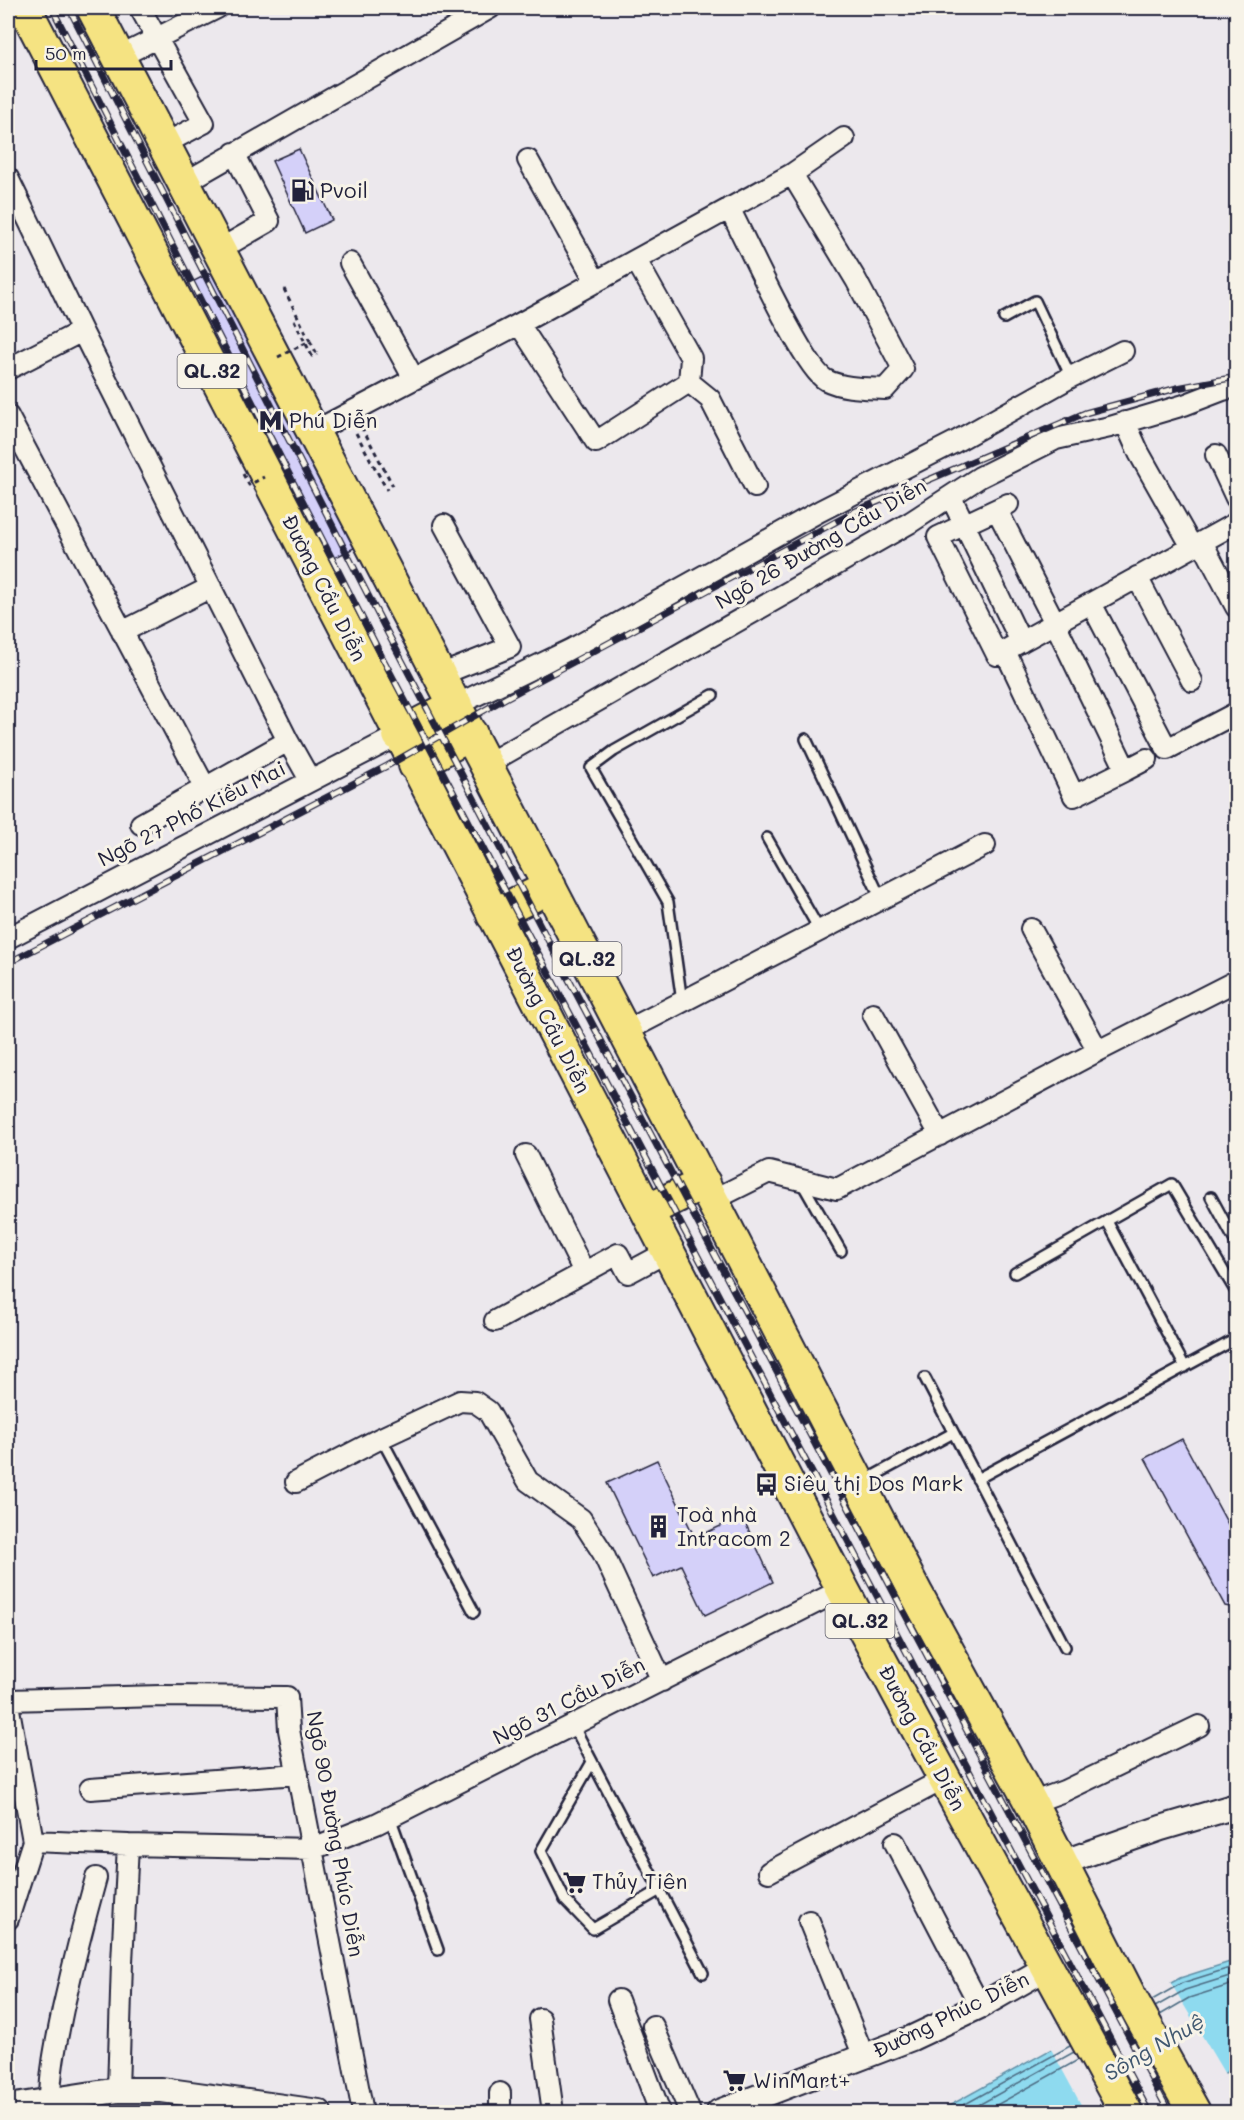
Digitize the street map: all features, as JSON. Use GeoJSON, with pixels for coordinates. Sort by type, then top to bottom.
{"type":"FeatureCollection","features":[{"type":"Feature","properties":{"kind":"highway","name":"Đường Cầu Diễn"},"geometry":{"type":"LineString","coordinates":[[25,8],[399,735],[843,1589],[1126,2112]]}},
{"type":"Feature","properties":{"kind":"highway","name":"QL.32"},"geometry":{"type":"LineString","coordinates":[[93,8],[917,1595],[1031,1803],[1129,1995],[1194,2112]]}},
{"type":"Feature","properties":{"kind":"highway"},"geometry":{"type":"LineString","coordinates":[[399,735],[456,705]]}},
{"type":"Feature","properties":{"kind":"highway"},"geometry":{"type":"LineString","coordinates":[[415,765],[471,734]]}},
{"type":"Feature","properties":{"kind":"highway"},"geometry":{"type":"LineString","coordinates":[[494,915],[550,887]]}},
{"type":"Feature","properties":{"kind":"highway"},"geometry":{"type":"LineString","coordinates":[[647,1211],[709,1191]]}},
{"type":"Feature","properties":{"kind":"street"},"geometry":{"type":"LineString","coordinates":[[140,8],[204,123],[164,144]]}},
{"type":"Feature","properties":{"kind":"street"},"geometry":{"type":"LineString","coordinates":[[118,57],[217,8]]}},
{"type":"Feature","properties":{"kind":"street"},"geometry":{"type":"LineString","coordinates":[[184,183],[487,8]]}},
{"type":"Feature","properties":{"kind":"street"},"geometry":{"type":"LineString","coordinates":[[313,432],[519,324],[792,174],[844,138]]}},
{"type":"Feature","properties":{"kind":"street"},"geometry":{"type":"LineString","coordinates":[[219,250],[269,221],[234,153]]}},
{"type":"Feature","properties":{"kind":"street"},"geometry":{"type":"LineString","coordinates":[[528,160],[596,282]]}},
{"type":"Feature","properties":{"kind":"street"},"geometry":{"type":"LineString","coordinates":[[729,208],[802,352],[825,380],[855,387],[885,389],[903,369],[856,280],[792,174]]}},
{"type":"Feature","properties":{"kind":"street"},"geometry":{"type":"LineString","coordinates":[[8,178],[82,331],[288,741],[310,780]]}},
{"type":"Feature","properties":{"kind":"street"},"geometry":{"type":"LineString","coordinates":[[636,260],[691,358],[689,382]]}},
{"type":"Feature","properties":{"kind":"street"},"geometry":{"type":"LineString","coordinates":[[350,263],[414,379]]}},
{"type":"Feature","properties":{"kind":"street"},"geometry":{"type":"LineString","coordinates":[[519,324],[596,442],[689,382]]}},
{"type":"Feature","properties":{"kind":"street"},"geometry":{"type":"LineString","coordinates":[[8,369],[82,331]]}},
{"type":"Feature","properties":{"kind":"street"},"geometry":{"type":"LineString","coordinates":[[456,705],[572,649],[820,511],[955,442],[1071,377],[1123,351]]}},
{"type":"Feature","properties":{"kind":"street"},"geometry":{"type":"LineString","coordinates":[[689,382],[710,399],[755,487]]}},
{"type":"Feature","properties":{"kind":"street"},"geometry":{"type":"LineString","coordinates":[[951,496],[980,477],[1056,439],[1184,405],[1236,387]]}},
{"type":"Feature","properties":{"kind":"street"},"geometry":{"type":"LineString","coordinates":[[8,416],[206,789]]}},
{"type":"Feature","properties":{"kind":"street"},"geometry":{"type":"LineString","coordinates":[[1125,422],[1138,453],[1236,607]]}},
{"type":"Feature","properties":{"kind":"street"},"geometry":{"type":"LineString","coordinates":[[1216,455],[1236,498]]}},
{"type":"Feature","properties":{"kind":"street","name":"Ngõ 26 Đường Cầu Diễn"},"geometry":{"type":"LineString","coordinates":[[487,764],[911,522],[951,496],[1074,796],[1125,770]]}},
{"type":"Feature","properties":{"kind":"street"},"geometry":{"type":"LineString","coordinates":[[1147,759],[1125,770],[1055,623],[1002,507],[938,537],[997,655],[1055,623],[1090,603],[1197,544],[1234,530]]}},
{"type":"Feature","properties":{"kind":"street"},"geometry":{"type":"LineString","coordinates":[[440,675],[510,647],[444,525]]}},
{"type":"Feature","properties":{"kind":"street"},"geometry":{"type":"LineString","coordinates":[[1137,577],[1192,681]]}},
{"type":"Feature","properties":{"kind":"street"},"geometry":{"type":"LineString","coordinates":[[122,632],[211,587]]}},
{"type":"Feature","properties":{"kind":"street"},"geometry":{"type":"LineString","coordinates":[[1090,603],[1167,749],[1236,713]]}},
{"type":"Feature","properties":{"kind":"street","name":"Ngõ 27 Phố Kiều Mai"},"geometry":{"type":"LineString","coordinates":[[8,938],[399,735]]}},
{"type":"Feature","properties":{"kind":"street"},"geometry":{"type":"LineString","coordinates":[[141,824],[288,741]]}},
{"type":"Feature","properties":{"kind":"street"},"geometry":{"type":"LineString","coordinates":[[624,1032],[985,845]]}},
{"type":"Feature","properties":{"kind":"street"},"geometry":{"type":"LineString","coordinates":[[1031,928],[1098,1051]]}},
{"type":"Feature","properties":{"kind":"street"},"geometry":{"type":"LineString","coordinates":[[709,1191],[769,1172],[837,1189],[1236,981]]}},
{"type":"Feature","properties":{"kind":"street"},"geometry":{"type":"LineString","coordinates":[[873,1014],[940,1135]]}},
{"type":"Feature","properties":{"kind":"street"},"geometry":{"type":"LineString","coordinates":[[526,1155],[584,1272]]}},
{"type":"Feature","properties":{"kind":"street"},"geometry":{"type":"LineString","coordinates":[[495,1320],[618,1254],[628,1273],[667,1252]]}},
{"type":"Feature","properties":{"kind":"street"},"geometry":{"type":"LineString","coordinates":[[296,1482],[381,1438],[460,1401],[475,1402],[488,1411],[528,1481],[581,1520],[603,1553],[662,1681]]}},
{"type":"Feature","properties":{"kind":"street","name":"Ngõ 31 Cầu Diễn"},"geometry":{"type":"LineString","coordinates":[[313,1849],[390,1817],[843,1589]]}},
{"type":"Feature","properties":{"kind":"street","name":"Ngõ 90 Đường Phúc Diễn"},"geometry":{"type":"LineString","coordinates":[[8,1919],[33,1841],[8,1702],[161,1696],[287,1697],[289,1730],[363,2112]]}},
{"type":"Feature","properties":{"kind":"street"},"geometry":{"type":"LineString","coordinates":[[1031,1803],[1064,1791],[1199,1726]]}},
{"type":"Feature","properties":{"kind":"street"},"geometry":{"type":"LineString","coordinates":[[90,1790],[298,1774]]}},
{"type":"Feature","properties":{"kind":"street"},"geometry":{"type":"LineString","coordinates":[[769,1872],[944,1779]]}},
{"type":"Feature","properties":{"kind":"street"},"geometry":{"type":"LineString","coordinates":[[1061,1863],[1161,1827],[1234,1814]]}},
{"type":"Feature","properties":{"kind":"street"},"geometry":{"type":"LineString","coordinates":[[33,1841],[313,1849]]}},
{"type":"Feature","properties":{"kind":"street"},"geometry":{"type":"LineString","coordinates":[[895,1843],[980,2006]]}},
{"type":"Feature","properties":{"kind":"street"},"geometry":{"type":"LineString","coordinates":[[118,2090],[129,1845]]}},
{"type":"Feature","properties":{"kind":"street"},"geometry":{"type":"LineString","coordinates":[[50,2101],[50,2082],[56,2043],[75,1953],[96,1878]]}},
{"type":"Feature","properties":{"kind":"street"},"geometry":{"type":"LineString","coordinates":[[809,1922],[864,2057]]}},
{"type":"Feature","properties":{"kind":"street","name":"Đường Phúc Diễn"},"geometry":{"type":"LineString","coordinates":[[718,2112],[912,2038],[980,2006],[1048,1967]]}},
{"type":"Feature","properties":{"kind":"street"},"geometry":{"type":"LineString","coordinates":[[618,2000],[660,2112]]}},
{"type":"Feature","properties":{"kind":"street"},"geometry":{"type":"LineString","coordinates":[[540,2019],[553,2112]]}},
{"type":"Feature","properties":{"kind":"street"},"geometry":{"type":"LineString","coordinates":[[653,2026],[690,2112]]}},
{"type":"Feature","properties":{"kind":"street"},"geometry":{"type":"LineString","coordinates":[[561,2077],[564,2112]]}},
{"type":"Feature","properties":{"kind":"street"},"geometry":{"type":"LineString","coordinates":[[8,2107],[118,2090],[162,2090],[319,2112]]}},
{"type":"Feature","properties":{"kind":"lane"},"geometry":{"type":"LineString","coordinates":[[1004,318],[1035,301],[1071,377]]}},
{"type":"Feature","properties":{"kind":"lane"},"geometry":{"type":"LineString","coordinates":[[682,1002],[668,902],[591,768],[614,751],[713,695]]}},
{"type":"Feature","properties":{"kind":"lane"},"geometry":{"type":"LineString","coordinates":[[806,739],[881,899]]}},
{"type":"Feature","properties":{"kind":"lane"},"geometry":{"type":"LineString","coordinates":[[767,838],[820,931]]}},
{"type":"Feature","properties":{"kind":"lane"},"geometry":{"type":"LineString","coordinates":[[801,1181],[841,1251]]}},
{"type":"Feature","properties":{"kind":"lane"},"geometry":{"type":"LineString","coordinates":[[1015,1273],[1172,1184],[1236,1292]]}},
{"type":"Feature","properties":{"kind":"lane"},"geometry":{"type":"LineString","coordinates":[[1211,1197],[1236,1243]]}},
{"type":"Feature","properties":{"kind":"lane"},"geometry":{"type":"LineString","coordinates":[[1107,1221],[1185,1366]]}},
{"type":"Feature","properties":{"kind":"lane"},"geometry":{"type":"LineString","coordinates":[[977,1479],[1236,1339]]}},
{"type":"Feature","properties":{"kind":"lane"},"geometry":{"type":"LineString","coordinates":[[926,1378],[1065,1647]]}},
{"type":"Feature","properties":{"kind":"lane"},"geometry":{"type":"LineString","coordinates":[[860,1484],[953,1433]]}},
{"type":"Feature","properties":{"kind":"lane"},"geometry":{"type":"LineString","coordinates":[[381,1438],[474,1612]]}},
{"type":"Feature","properties":{"kind":"lane"},"geometry":{"type":"LineString","coordinates":[[573,1725],[703,1973]]}},
{"type":"Feature","properties":{"kind":"lane"},"geometry":{"type":"LineString","coordinates":[[592,1762],[541,1851],[565,1900],[593,1929],[660,1890]]}},
{"type":"Feature","properties":{"kind":"lane"},"geometry":{"type":"LineString","coordinates":[[390,1817],[438,1950]]}},
{"type":"Feature","properties":{"kind":"path"},"geometry":{"type":"LineString","coordinates":[[284,289],[317,354],[312,356],[294,320]]}},
{"type":"Feature","properties":{"kind":"path"},"geometry":{"type":"LineString","coordinates":[[278,357],[310,341]]}},
{"type":"Feature","properties":{"kind":"path"},"geometry":{"type":"LineString","coordinates":[[363,429],[393,486]]}},
{"type":"Feature","properties":{"kind":"path"},"geometry":{"type":"LineString","coordinates":[[356,432],[387,489]]}},
{"type":"Feature","properties":{"kind":"path"},"geometry":{"type":"LineString","coordinates":[[243,474],[249,485],[264,477]]}},
{"type":"Feature","properties":{"kind":"water","name":"Sông Nhuệ"},"geometry":{"type":"Polygon","coordinates":[[[1236,1960],[1236,2067],[1152,2112],[938,2112],[1180,1978],[1236,1960]]]}},
{"type":"Feature","properties":{"kind":"pier"},"geometry":{"type":"Polygon","coordinates":[[[1169,1980],[1226,2076],[1158,2112],[1085,2112],[1050,2047],[1169,1980]]]}},
{"type":"Feature","properties":{"kind":"building","name":"Pvoil"},"geometry":{"type":"Polygon","coordinates":[[[299,149],[332,220],[305,233],[272,161],[299,149]]]}},
{"type":"Feature","properties":{"kind":"building"},"geometry":{"type":"Polygon","coordinates":[[[230,263],[372,539],[312,569],[170,293],[230,263]]]}},
{"type":"Feature","properties":{"kind":"building"},"geometry":{"type":"Polygon","coordinates":[[[1182,1439],[1236,1539],[1236,1608],[1225,1606],[1145,1458],[1182,1439]]]}},
{"type":"Feature","properties":{"kind":"building","name":"Toà nhà Intracom 2"},"geometry":{"type":"Polygon","coordinates":[[[657,1460],[695,1538],[742,1516],[773,1582],[705,1615],[681,1565],[653,1578],[607,1483],[657,1460]]]}},
{"type":"Feature","properties":{"kind":"railway"},"geometry":{"type":"LineString","coordinates":[[52,8],[382,657],[1149,2112]]}},
{"type":"Feature","properties":{"kind":"railway"},"geometry":{"type":"LineString","coordinates":[[69,8],[371,601],[550,944],[1169,2112]]}},
{"type":"Feature","properties":{"kind":"railway"},"geometry":{"type":"LineString","coordinates":[[8,963],[387,766],[504,699],[856,511],[1085,413],[1177,388],[1236,377]]}},
{"type":"Feature","properties":{"kind":"place","name":"Pvoil"},"geometry":{"type":"Point","coordinates":[302,191]}},
{"type":"Feature","properties":{"kind":"place","name":"Phú Diễn"},"geometry":{"type":"Point","coordinates":[271,421]}},
{"type":"Feature","properties":{"kind":"place","name":"Siêu thị Dos Mark"},"geometry":{"type":"Point","coordinates":[766,1484]}},
{"type":"Feature","properties":{"kind":"place","name":"Toà nhà Intracom 2"},"geometry":{"type":"Point","coordinates":[659,1527]}},
{"type":"Feature","properties":{"kind":"place","name":"Thủy Tiên"},"geometry":{"type":"Point","coordinates":[574,1882]}},
{"type":"Feature","properties":{"kind":"place","name":"WinMart+"},"geometry":{"type":"Point","coordinates":[735,2081]}}]}
